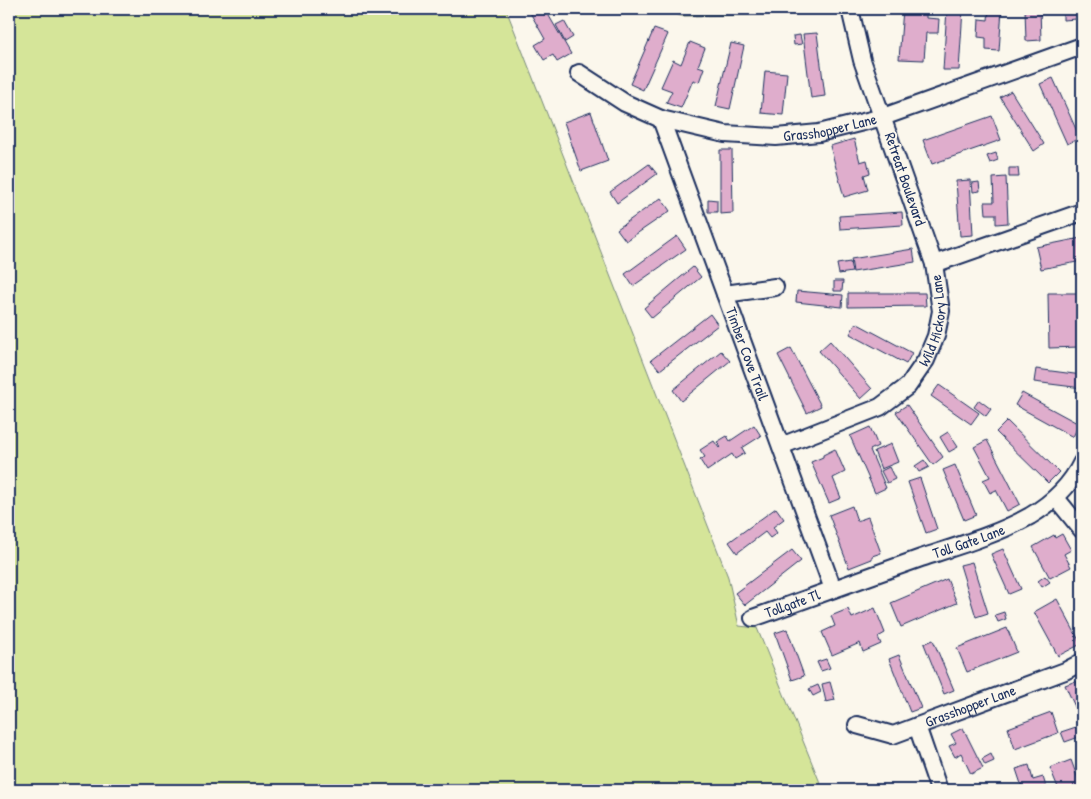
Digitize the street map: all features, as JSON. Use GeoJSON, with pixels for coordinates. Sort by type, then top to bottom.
{"type":"FeatureCollection","features":[{"type":"Feature","properties":{"kind":"street","name":"Retreat Boulevard"},"geometry":{"type":"LineString","coordinates":[[850,9],[862,60],[934,264]]}},
{"type":"Feature","properties":{"kind":"street","name":"Grasshopper Lane"},"geometry":{"type":"LineString","coordinates":[[579,73],[625,103],[662,119],[725,134],[776,137],[819,133],[883,117],[1082,46]]}},
{"type":"Feature","properties":{"kind":"street","name":"Timber Cove Trail"},"geometry":{"type":"LineString","coordinates":[[662,119],[724,294],[834,589]]}},
{"type":"Feature","properties":{"kind":"street","name":"Wild Hickory Lane"},"geometry":{"type":"LineString","coordinates":[[781,446],[880,407],[908,386],[926,360],[936,336],[941,311],[934,264],[1082,212]]}},
{"type":"Feature","properties":{"kind":"street"},"geometry":{"type":"LineString","coordinates":[[724,294],[776,286]]}},
{"type":"Feature","properties":{"kind":"street","name":"Toll Gate Lane"},"geometry":{"type":"LineString","coordinates":[[834,589],[995,533],[1030,516],[1056,498],[1077,472],[1082,462]]}},
{"type":"Feature","properties":{"kind":"street"},"geometry":{"type":"LineString","coordinates":[[1056,498],[1082,530]]}},
{"type":"Feature","properties":{"kind":"street","name":"Tollgate Tl"},"geometry":{"type":"LineString","coordinates":[[753,618],[834,589]]}},
{"type":"Feature","properties":{"kind":"street","name":"Grasshopper Lane"},"geometry":{"type":"LineString","coordinates":[[857,725],[893,735],[1065,671],[1082,662]]}},
{"type":"Feature","properties":{"kind":"street"},"geometry":{"type":"LineString","coordinates":[[918,726],[939,790]]}},
{"type":"Feature","properties":{"kind":"green space"},"geometry":{"type":"Polygon","coordinates":[[[9,9],[506,9],[728,577],[739,626],[757,628],[823,790],[9,790],[9,9]]]}},
{"type":"Feature","properties":{"kind":"green space"},"geometry":{"type":"Polygon","coordinates":[[[662,9],[821,9],[823,14],[681,16],[662,9]]]}},
{"type":"Feature","properties":{"kind":"building"},"geometry":{"type":"Polygon","coordinates":[[[528,9],[545,9],[571,54],[557,62],[553,55],[544,60],[535,45],[545,39],[528,9]]]}},
{"type":"Feature","properties":{"kind":"building"},"geometry":{"type":"Polygon","coordinates":[[[903,9],[926,9],[926,18],[939,19],[938,33],[926,33],[924,60],[899,59],[903,9]]]}},
{"type":"Feature","properties":{"kind":"building"},"geometry":{"type":"Polygon","coordinates":[[[947,9],[963,9],[959,70],[943,70],[947,9]]]}},
{"type":"Feature","properties":{"kind":"building"},"geometry":{"type":"Polygon","coordinates":[[[989,9],[1002,9],[999,51],[986,50],[986,38],[978,37],[979,19],[988,20],[989,9]]]}},
{"type":"Feature","properties":{"kind":"building"},"geometry":{"type":"Polygon","coordinates":[[[1025,9],[1040,9],[1041,40],[1026,41],[1025,9]]]}},
{"type":"Feature","properties":{"kind":"building"},"geometry":{"type":"Polygon","coordinates":[[[1063,9],[1076,9],[1077,19],[1063,20],[1063,9]]]}},
{"type":"Feature","properties":{"kind":"building"},"geometry":{"type":"Polygon","coordinates":[[[564,21],[573,37],[565,42],[556,25],[564,21]]]}},
{"type":"Feature","properties":{"kind":"building"},"geometry":{"type":"Polygon","coordinates":[[[654,29],[668,34],[643,90],[630,84],[654,29]]]}},
{"type":"Feature","properties":{"kind":"building"},"geometry":{"type":"Polygon","coordinates":[[[817,33],[825,96],[811,98],[803,34],[817,33]]]}},
{"type":"Feature","properties":{"kind":"building"},"geometry":{"type":"Polygon","coordinates":[[[800,35],[802,44],[794,45],[793,36],[800,35]]]}},
{"type":"Feature","properties":{"kind":"building"},"geometry":{"type":"Polygon","coordinates":[[[690,42],[705,48],[698,66],[704,68],[699,82],[693,80],[681,108],[666,103],[672,91],[661,87],[673,60],[681,64],[690,42]]]}},
{"type":"Feature","properties":{"kind":"building"},"geometry":{"type":"Polygon","coordinates":[[[731,43],[744,46],[730,109],[716,106],[731,43]]]}},
{"type":"Feature","properties":{"kind":"building"},"geometry":{"type":"Polygon","coordinates":[[[765,71],[787,73],[783,115],[761,113],[765,71]]]}},
{"type":"Feature","properties":{"kind":"building"},"geometry":{"type":"Polygon","coordinates":[[[1053,78],[1080,138],[1067,144],[1040,84],[1053,78]]]}},
{"type":"Feature","properties":{"kind":"building"},"geometry":{"type":"Polygon","coordinates":[[[1011,91],[1044,144],[1034,151],[1000,97],[1011,91]]]}},
{"type":"Feature","properties":{"kind":"building"},"geometry":{"type":"Polygon","coordinates":[[[591,112],[608,161],[581,171],[564,122],[591,112]]]}},
{"type":"Feature","properties":{"kind":"building"},"geometry":{"type":"Polygon","coordinates":[[[992,116],[1001,140],[932,164],[923,140],[992,116]]]}},
{"type":"Feature","properties":{"kind":"building"},"geometry":{"type":"Polygon","coordinates":[[[854,139],[860,162],[867,160],[870,173],[864,175],[868,190],[844,197],[830,146],[854,139]]]}},
{"type":"Feature","properties":{"kind":"building"},"geometry":{"type":"Polygon","coordinates":[[[720,150],[732,150],[733,213],[720,214],[720,150]]]}},
{"type":"Feature","properties":{"kind":"building"},"geometry":{"type":"Polygon","coordinates":[[[996,153],[998,160],[990,163],[987,156],[996,153]]]}},
{"type":"Feature","properties":{"kind":"building"},"geometry":{"type":"Polygon","coordinates":[[[649,164],[657,174],[617,203],[610,192],[649,164]]]}},
{"type":"Feature","properties":{"kind":"building"},"geometry":{"type":"Polygon","coordinates":[[[1009,168],[1018,168],[1019,177],[1009,177],[1009,168]]]}},
{"type":"Feature","properties":{"kind":"building"},"geometry":{"type":"Polygon","coordinates":[[[1006,177],[1008,223],[996,224],[996,214],[986,214],[985,202],[994,202],[993,178],[1006,177]]]}},
{"type":"Feature","properties":{"kind":"building"},"geometry":{"type":"Polygon","coordinates":[[[970,180],[973,235],[960,236],[956,181],[970,180]]]}},
{"type":"Feature","properties":{"kind":"building"},"geometry":{"type":"Polygon","coordinates":[[[979,182],[980,191],[973,192],[972,183],[979,182]]]}},
{"type":"Feature","properties":{"kind":"building"},"geometry":{"type":"Polygon","coordinates":[[[661,198],[670,211],[626,241],[617,229],[661,198]]]}},
{"type":"Feature","properties":{"kind":"building"},"geometry":{"type":"Polygon","coordinates":[[[708,199],[717,200],[717,212],[708,212],[708,199]]]}},
{"type":"Feature","properties":{"kind":"building"},"geometry":{"type":"Polygon","coordinates":[[[902,212],[903,225],[840,229],[839,216],[902,212]]]}},
{"type":"Feature","properties":{"kind":"building"},"geometry":{"type":"Polygon","coordinates":[[[677,236],[686,249],[633,286],[625,274],[677,236]]]}},
{"type":"Feature","properties":{"kind":"building"},"geometry":{"type":"Polygon","coordinates":[[[1081,238],[1082,261],[1041,269],[1036,247],[1081,238]]]}},
{"type":"Feature","properties":{"kind":"building"},"geometry":{"type":"Polygon","coordinates":[[[913,249],[915,262],[853,272],[851,259],[913,249]]]}},
{"type":"Feature","properties":{"kind":"building"},"geometry":{"type":"Polygon","coordinates":[[[850,262],[852,272],[839,274],[837,264],[850,262]]]}},
{"type":"Feature","properties":{"kind":"building"},"geometry":{"type":"Polygon","coordinates":[[[693,267],[701,277],[652,318],[644,308],[693,267]]]}},
{"type":"Feature","properties":{"kind":"building"},"geometry":{"type":"Polygon","coordinates":[[[834,281],[843,281],[842,291],[834,291],[834,281]]]}},
{"type":"Feature","properties":{"kind":"building"},"geometry":{"type":"Polygon","coordinates":[[[797,291],[843,295],[842,307],[796,302],[797,291]]]}},
{"type":"Feature","properties":{"kind":"building"},"geometry":{"type":"Polygon","coordinates":[[[848,293],[925,293],[926,306],[848,307],[848,293]]]}},
{"type":"Feature","properties":{"kind":"building"},"geometry":{"type":"Polygon","coordinates":[[[1048,293],[1077,293],[1079,347],[1049,348],[1048,293]]]}},
{"type":"Feature","properties":{"kind":"building"},"geometry":{"type":"Polygon","coordinates":[[[710,314],[718,325],[660,370],[651,360],[710,314]]]}},
{"type":"Feature","properties":{"kind":"building"},"geometry":{"type":"Polygon","coordinates":[[[856,323],[912,353],[906,364],[850,334],[856,323]]]}},
{"type":"Feature","properties":{"kind":"building"},"geometry":{"type":"Polygon","coordinates":[[[830,341],[872,389],[861,399],[819,351],[830,341]]]}},
{"type":"Feature","properties":{"kind":"building"},"geometry":{"type":"Polygon","coordinates":[[[791,348],[821,406],[807,413],[778,355],[791,348]]]}},
{"type":"Feature","properties":{"kind":"building"},"geometry":{"type":"Polygon","coordinates":[[[721,351],[730,361],[681,401],[673,390],[721,351]]]}},
{"type":"Feature","properties":{"kind":"building"},"geometry":{"type":"Polygon","coordinates":[[[1036,369],[1082,375],[1082,388],[1034,382],[1036,369]]]}},
{"type":"Feature","properties":{"kind":"building"},"geometry":{"type":"Polygon","coordinates":[[[939,385],[979,413],[971,424],[931,396],[939,385]]]}},
{"type":"Feature","properties":{"kind":"building"},"geometry":{"type":"Polygon","coordinates":[[[1022,393],[1079,424],[1073,437],[1015,405],[1022,393]]]}},
{"type":"Feature","properties":{"kind":"building"},"geometry":{"type":"Polygon","coordinates":[[[979,400],[991,409],[986,416],[974,407],[979,400]]]}},
{"type":"Feature","properties":{"kind":"building"},"geometry":{"type":"Polygon","coordinates":[[[907,405],[943,457],[933,465],[896,412],[907,405]]]}},
{"type":"Feature","properties":{"kind":"building"},"geometry":{"type":"Polygon","coordinates":[[[1007,421],[1059,472],[1048,483],[996,432],[1007,421]]]}},
{"type":"Feature","properties":{"kind":"building"},"geometry":{"type":"Polygon","coordinates":[[[754,425],[761,436],[742,448],[745,453],[735,459],[732,454],[707,471],[700,460],[705,457],[700,450],[714,441],[719,448],[717,442],[727,436],[730,441],[754,425]]]}},
{"type":"Feature","properties":{"kind":"building"},"geometry":{"type":"Polygon","coordinates":[[[870,427],[878,446],[870,450],[886,488],[875,493],[850,436],[870,427]]]}},
{"type":"Feature","properties":{"kind":"building"},"geometry":{"type":"Polygon","coordinates":[[[948,432],[958,447],[949,452],[940,437],[948,432]]]}},
{"type":"Feature","properties":{"kind":"building"},"geometry":{"type":"Polygon","coordinates":[[[987,440],[1020,504],[1007,511],[996,490],[990,493],[983,480],[990,477],[974,447],[987,440]]]}},
{"type":"Feature","properties":{"kind":"building"},"geometry":{"type":"Polygon","coordinates":[[[891,444],[898,462],[881,469],[874,451],[891,444]]]}},
{"type":"Feature","properties":{"kind":"building"},"geometry":{"type":"Polygon","coordinates":[[[835,449],[845,472],[833,478],[841,498],[829,503],[811,462],[835,449]]]}},
{"type":"Feature","properties":{"kind":"building"},"geometry":{"type":"Polygon","coordinates":[[[924,460],[929,467],[919,472],[915,466],[924,460]]]}},
{"type":"Feature","properties":{"kind":"building"},"geometry":{"type":"Polygon","coordinates":[[[955,465],[976,515],[964,520],[943,470],[955,465]]]}},
{"type":"Feature","properties":{"kind":"building"},"geometry":{"type":"Polygon","coordinates":[[[889,467],[895,479],[887,483],[881,471],[889,467]]]}},
{"type":"Feature","properties":{"kind":"building"},"geometry":{"type":"Polygon","coordinates":[[[920,478],[937,529],[926,533],[908,482],[920,478]]]}},
{"type":"Feature","properties":{"kind":"building"},"geometry":{"type":"Polygon","coordinates":[[[852,506],[857,521],[868,517],[881,553],[872,556],[872,559],[849,568],[829,515],[852,506]]]}},
{"type":"Feature","properties":{"kind":"building"},"geometry":{"type":"Polygon","coordinates":[[[776,508],[784,519],[773,527],[777,533],[770,538],[765,532],[737,553],[729,542],[776,508]]]}},
{"type":"Feature","properties":{"kind":"building"},"geometry":{"type":"Polygon","coordinates":[[[1062,534],[1071,550],[1064,554],[1071,567],[1050,578],[1033,547],[1054,535],[1055,538],[1062,534]]]}},
{"type":"Feature","properties":{"kind":"building"},"geometry":{"type":"Polygon","coordinates":[[[1003,549],[1021,589],[1009,594],[991,554],[1003,549]]]}},
{"type":"Feature","properties":{"kind":"building"},"geometry":{"type":"Polygon","coordinates":[[[792,550],[801,561],[745,605],[735,593],[792,550]]]}},
{"type":"Feature","properties":{"kind":"building"},"geometry":{"type":"Polygon","coordinates":[[[972,562],[988,613],[976,617],[960,565],[972,562]]]}},
{"type":"Feature","properties":{"kind":"building"},"geometry":{"type":"Polygon","coordinates":[[[1045,576],[1050,582],[1042,587],[1038,581],[1045,576]]]}},
{"type":"Feature","properties":{"kind":"building"},"geometry":{"type":"Polygon","coordinates":[[[947,579],[957,603],[901,627],[891,603],[947,579]]]}},
{"type":"Feature","properties":{"kind":"building"},"geometry":{"type":"Polygon","coordinates":[[[1057,599],[1081,644],[1058,656],[1034,612],[1057,599]]]}},
{"type":"Feature","properties":{"kind":"building"},"geometry":{"type":"Polygon","coordinates":[[[875,608],[885,633],[878,637],[881,644],[863,652],[860,643],[832,655],[822,632],[835,626],[831,616],[848,609],[852,618],[875,608]]]}},
{"type":"Feature","properties":{"kind":"building"},"geometry":{"type":"Polygon","coordinates":[[[1004,612],[1006,619],[998,622],[995,615],[1004,612]]]}},
{"type":"Feature","properties":{"kind":"building"},"geometry":{"type":"Polygon","coordinates":[[[1007,628],[1017,652],[967,672],[957,648],[1007,628]]]}},
{"type":"Feature","properties":{"kind":"building"},"geometry":{"type":"Polygon","coordinates":[[[787,629],[804,676],[792,680],[775,633],[787,629]]]}},
{"type":"Feature","properties":{"kind":"building"},"geometry":{"type":"Polygon","coordinates":[[[933,640],[954,690],[944,694],[924,644],[933,640]]]}},
{"type":"Feature","properties":{"kind":"building"},"geometry":{"type":"Polygon","coordinates":[[[899,655],[921,708],[910,712],[889,659],[899,655]]]}},
{"type":"Feature","properties":{"kind":"building"},"geometry":{"type":"Polygon","coordinates":[[[826,659],[830,668],[821,671],[817,662],[826,659]]]}},
{"type":"Feature","properties":{"kind":"building"},"geometry":{"type":"Polygon","coordinates":[[[1076,681],[1082,695],[1082,722],[1065,685],[1076,681]]]}},
{"type":"Feature","properties":{"kind":"building"},"geometry":{"type":"Polygon","coordinates":[[[830,682],[835,700],[826,702],[822,684],[830,682]]]}},
{"type":"Feature","properties":{"kind":"building"},"geometry":{"type":"Polygon","coordinates":[[[818,685],[821,692],[813,696],[809,689],[818,685]]]}},
{"type":"Feature","properties":{"kind":"building"},"geometry":{"type":"Polygon","coordinates":[[[1051,712],[1058,733],[1015,749],[1008,728],[1051,712]]]}},
{"type":"Feature","properties":{"kind":"building"},"geometry":{"type":"Polygon","coordinates":[[[1076,727],[1079,737],[1065,742],[1061,732],[1076,727]]]}},
{"type":"Feature","properties":{"kind":"building"},"geometry":{"type":"Polygon","coordinates":[[[963,728],[983,768],[971,774],[961,753],[955,757],[949,746],[956,743],[951,734],[963,728]]]}},
{"type":"Feature","properties":{"kind":"building"},"geometry":{"type":"Polygon","coordinates":[[[991,754],[994,761],[985,765],[982,759],[991,754]]]}},
{"type":"Feature","properties":{"kind":"building"},"geometry":{"type":"Polygon","coordinates":[[[1071,760],[1078,779],[1082,778],[1082,790],[1059,790],[1050,768],[1071,760]]]}},
{"type":"Feature","properties":{"kind":"building"},"geometry":{"type":"Polygon","coordinates":[[[1029,765],[1033,780],[1043,777],[1047,790],[1023,790],[1016,769],[1029,765]]]}}]}
